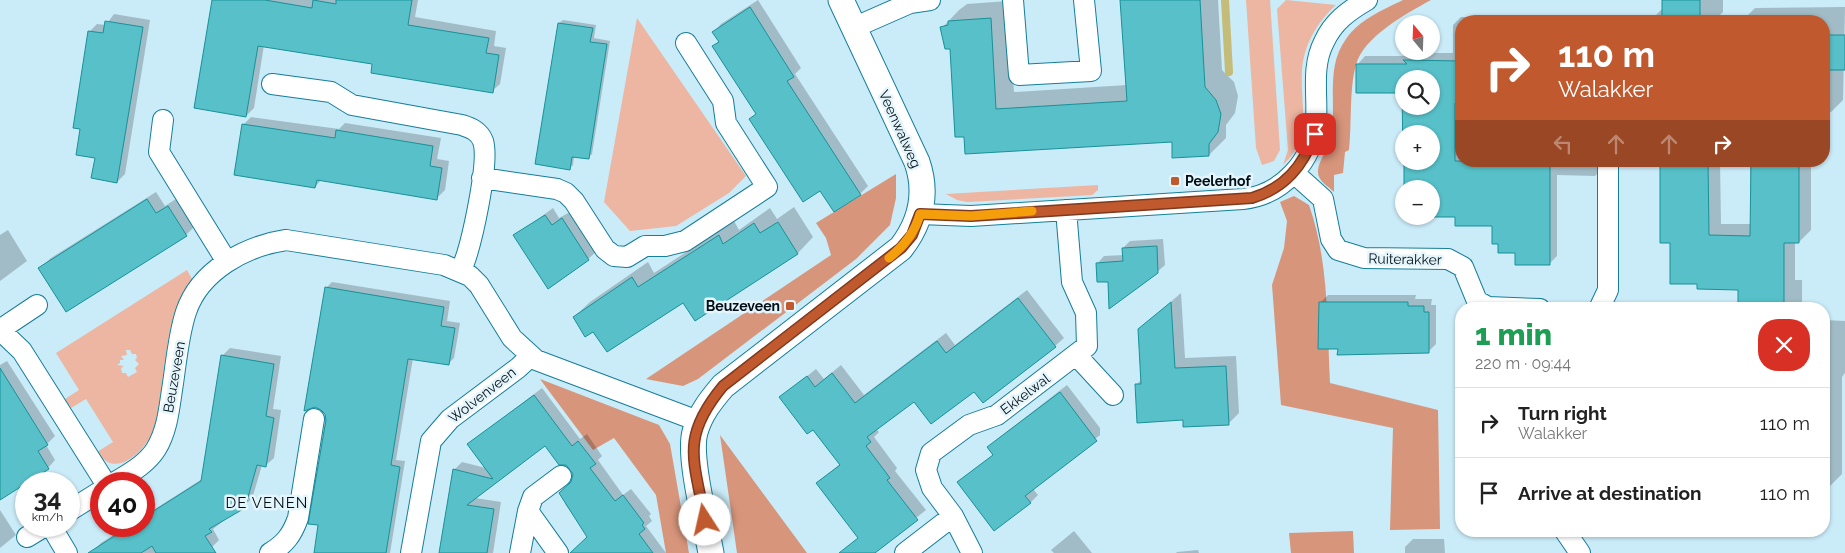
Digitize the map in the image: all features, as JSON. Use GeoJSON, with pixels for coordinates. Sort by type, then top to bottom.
{"type":"FeatureCollection","features":[{"type":"Feature","properties":{"kind":"street","name":"Veenwalweg"},"geometry":{"type":"LineString","coordinates":[[711,553],[693,453],[694,433],[707,405],[723,386],[901,248],[912,235],[920,214],[922,200],[917,162],[841,0]]}},
{"type":"Feature","properties":{"kind":"street"},"geometry":{"type":"LineString","coordinates":[[853,28],[910,3],[930,0]]}},
{"type":"Feature","properties":{"kind":"street"},"geometry":{"type":"LineString","coordinates":[[1013,0],[1019,75],[1090,71],[1084,0]]}},
{"type":"Feature","properties":{"kind":"street"},"geometry":{"type":"LineString","coordinates":[[920,214],[971,216],[1252,198],[1279,185],[1294,173],[1307,154],[1315,134],[1316,71],[1323,43],[1339,19],[1367,0]]}},
{"type":"Feature","properties":{"kind":"street"},"geometry":{"type":"LineString","coordinates":[[482,178],[557,189],[566,193],[574,201],[605,249],[614,256],[627,257],[644,246],[665,246],[685,240],[767,187],[726,123],[723,101],[686,43]]}},
{"type":"Feature","properties":{"kind":"street"},"geometry":{"type":"LineString","coordinates":[[272,84],[331,92],[352,105],[475,129],[483,140],[482,178],[472,237],[461,270]]}},
{"type":"Feature","properties":{"kind":"street"},"geometry":{"type":"LineString","coordinates":[[164,120],[160,152],[227,262]]}},
{"type":"Feature","properties":{"kind":"street"},"geometry":{"type":"LineString","coordinates":[[1602,302],[1608,290],[1608,167]]}},
{"type":"Feature","properties":{"kind":"street","name":"Ruiterakker"},"geometry":{"type":"LineString","coordinates":[[1294,173],[1323,199],[1331,239],[1338,250],[1364,258],[1448,259],[1463,267],[1479,302]]}},
{"type":"Feature","properties":{"kind":"street","name":"Ekkelwal"},"geometry":{"type":"LineString","coordinates":[[972,553],[953,516],[932,488],[926,470],[931,453],[969,425],[998,415],[1077,356],[1087,346],[1086,313],[1072,282],[1066,210]]}},
{"type":"Feature","properties":{"kind":"street","name":"Beuzeveen"},"geometry":{"type":"LineString","coordinates":[[130,472],[148,460],[156,448],[167,418],[186,312],[190,301],[204,282],[227,262],[268,242],[286,240],[444,265],[461,270],[479,286],[512,338],[531,356],[698,421]]}},
{"type":"Feature","properties":{"kind":"street"},"geometry":{"type":"LineString","coordinates":[[37,305],[1,329],[22,351],[98,472]]}},
{"type":"Feature","properties":{"kind":"street","name":"Wolvenveen"},"geometry":{"type":"LineString","coordinates":[[411,553],[431,441],[450,419],[531,356]]}},
{"type":"Feature","properties":{"kind":"street"},"geometry":{"type":"LineString","coordinates":[[1077,356],[1113,395]]}},
{"type":"Feature","properties":{"kind":"street"},"geometry":{"type":"LineString","coordinates":[[270,553],[282,546],[293,533],[296,525],[314,419]]}},
{"type":"Feature","properties":{"kind":"street"},"geometry":{"type":"LineString","coordinates":[[520,553],[528,511],[533,497],[561,476]]}},
{"type":"Feature","properties":{"kind":"street"},"geometry":{"type":"LineString","coordinates":[[528,511],[558,553]]}},
{"type":"Feature","properties":{"kind":"street"},"geometry":{"type":"LineString","coordinates":[[905,553],[953,516]]}},
{"type":"Feature","properties":{"kind":"street"},"geometry":{"type":"LineString","coordinates":[[58,537],[67,553]]}},
{"type":"Feature","properties":{"kind":"street"},"geometry":{"type":"LineString","coordinates":[[1569,537],[1580,553]]}},
{"type":"Feature","properties":{"kind":"shaded area"},"geometry":{"type":"Polygon","coordinates":[[[1246,0],[1270,0],[1280,150],[1274,161],[1262,165],[1256,148],[1246,0]]]}},
{"type":"Feature","properties":{"kind":"shaded area"},"geometry":{"type":"Polygon","coordinates":[[[1286,0],[1336,5],[1317,27],[1305,53],[1302,72],[1302,132],[1298,144],[1283,165],[1288,150],[1277,9],[1286,0]]]}},
{"type":"Feature","properties":{"kind":"shaded area"},"geometry":{"type":"Polygon","coordinates":[[[1403,0],[1431,0],[1405,15],[1395,15],[1395,22],[1376,36],[1360,55],[1352,85],[1349,150],[1345,152],[1343,173],[1334,175],[1334,192],[1321,181],[1318,175],[1318,168],[1331,136],[1336,62],[1340,50],[1351,32],[1372,16],[1403,0]]]}},
{"type":"Feature","properties":{"kind":"shaded area"},"geometry":{"type":"Polygon","coordinates":[[[637,18],[746,176],[729,193],[676,226],[630,231],[604,202],[637,18]]]}},
{"type":"Feature","properties":{"kind":"shaded area"},"geometry":{"type":"Polygon","coordinates":[[[896,174],[896,198],[890,225],[856,259],[698,379],[683,386],[646,379],[831,255],[826,238],[816,223],[896,174]]]}},
{"type":"Feature","properties":{"kind":"shaded area"},"geometry":{"type":"Polygon","coordinates":[[[1098,185],[1098,190],[1092,195],[967,202],[957,200],[946,194],[1098,185]]]}},
{"type":"Feature","properties":{"kind":"shaded area"},"geometry":{"type":"Polygon","coordinates":[[[1294,196],[1309,205],[1316,226],[1324,270],[1330,383],[1438,410],[1440,529],[1390,530],[1393,428],[1281,405],[1272,285],[1284,248],[1287,221],[1280,202],[1294,196]]]}},
{"type":"Feature","properties":{"kind":"shaded area"},"geometry":{"type":"Polygon","coordinates":[[[187,270],[192,279],[182,296],[170,332],[154,430],[144,446],[129,459],[113,464],[105,460],[97,452],[113,442],[86,399],[71,408],[65,399],[79,390],[56,353],[187,270]],[[126,350],[127,355],[121,356],[124,360],[120,360],[120,363],[117,365],[124,366],[121,368],[122,373],[126,373],[128,377],[137,372],[135,368],[139,364],[135,360],[137,358],[136,354],[132,354],[130,350],[126,350]]]}},
{"type":"Feature","properties":{"kind":"shaded area"},"geometry":{"type":"Polygon","coordinates":[[[540,379],[659,425],[670,444],[689,553],[666,553],[656,495],[614,438],[593,450],[540,379]]]}},
{"type":"Feature","properties":{"kind":"shaded area"},"geometry":{"type":"Polygon","coordinates":[[[720,435],[807,553],[737,553],[720,435]]]}},
{"type":"Feature","properties":{"kind":"shaded area"},"geometry":{"type":"Polygon","coordinates":[[[1353,531],[1354,553],[1291,553],[1289,533],[1353,531]]]}},
{"type":"Feature","properties":{"kind":"building"},"geometry":{"type":"Polygon","coordinates":[[[212,0],[265,0],[312,8],[313,0],[336,4],[336,0],[412,0],[408,25],[489,38],[486,53],[499,55],[493,93],[371,73],[372,64],[258,46],[246,117],[194,108],[212,0]]]}},
{"type":"Feature","properties":{"kind":"building"},"geometry":{"type":"Polygon","coordinates":[[[1120,0],[1200,0],[1205,87],[1216,100],[1221,114],[1218,132],[1209,144],[1209,156],[1172,158],[1172,142],[965,154],[964,137],[955,137],[950,49],[945,49],[940,27],[948,25],[948,21],[991,18],[996,109],[1127,101],[1120,0]]]}},
{"type":"Feature","properties":{"kind":"building"},"geometry":{"type":"Polygon","coordinates":[[[1662,0],[1700,0],[1700,15],[1662,15],[1662,0]]]}},
{"type":"Feature","properties":{"kind":"building"},"geometry":{"type":"Polygon","coordinates":[[[750,7],[794,77],[787,81],[861,195],[834,212],[820,191],[803,202],[749,119],[756,114],[712,46],[719,42],[712,32],[750,7]]]}},
{"type":"Feature","properties":{"kind":"building"},"geometry":{"type":"Polygon","coordinates":[[[105,21],[143,27],[117,183],[91,178],[95,158],[76,155],[80,129],[73,128],[88,31],[103,33],[105,21]]]}},
{"type":"Feature","properties":{"kind":"building"},"geometry":{"type":"Polygon","coordinates":[[[558,23],[593,28],[590,42],[607,44],[589,159],[572,157],[570,170],[535,164],[558,23]]]}},
{"type":"Feature","properties":{"kind":"building"},"geometry":{"type":"Polygon","coordinates":[[[1830,35],[1845,35],[1845,70],[1830,70],[1830,35]]]}},
{"type":"Feature","properties":{"kind":"building"},"geometry":{"type":"Polygon","coordinates":[[[1403,60],[1455,61],[1455,167],[1550,167],[1550,265],[1515,265],[1515,253],[1498,253],[1498,244],[1492,244],[1492,226],[1455,226],[1455,217],[1440,217],[1440,180],[1404,180],[1404,170],[1440,170],[1440,125],[1403,125],[1402,115],[1440,115],[1440,70],[1395,70],[1395,93],[1356,93],[1356,64],[1407,64],[1403,60]]]}},
{"type":"Feature","properties":{"kind":"building"},"geometry":{"type":"Polygon","coordinates":[[[242,124],[335,138],[336,130],[433,146],[430,166],[442,168],[437,200],[317,180],[315,188],[234,175],[242,124]]]}},
{"type":"Feature","properties":{"kind":"building"},"geometry":{"type":"Polygon","coordinates":[[[1660,167],[1708,167],[1709,235],[1750,236],[1751,167],[1799,167],[1799,243],[1784,243],[1784,302],[1738,302],[1738,290],[1697,289],[1697,284],[1670,284],[1670,243],[1660,243],[1660,167]]]}},
{"type":"Feature","properties":{"kind":"building"},"geometry":{"type":"Polygon","coordinates":[[[147,199],[156,213],[168,206],[187,236],[66,312],[38,268],[147,199]]]}},
{"type":"Feature","properties":{"kind":"building"},"geometry":{"type":"Polygon","coordinates":[[[545,215],[552,225],[562,218],[589,260],[548,289],[513,235],[545,215]]]}},
{"type":"Feature","properties":{"kind":"building"},"geometry":{"type":"Polygon","coordinates":[[[778,222],[798,254],[695,321],[683,303],[607,352],[593,332],[585,337],[573,317],[632,277],[638,287],[719,235],[723,244],[754,223],[760,233],[778,222]]]}},
{"type":"Feature","properties":{"kind":"building"},"geometry":{"type":"Polygon","coordinates":[[[1157,246],[1158,273],[1109,309],[1108,282],[1097,282],[1096,263],[1123,261],[1122,248],[1157,246]]]}},
{"type":"Feature","properties":{"kind":"building"},"geometry":{"type":"Polygon","coordinates":[[[325,287],[444,307],[441,326],[455,328],[449,365],[408,359],[391,465],[400,467],[386,553],[314,553],[318,525],[308,524],[326,420],[325,414],[315,407],[304,411],[325,287]]]}},
{"type":"Feature","properties":{"kind":"building"},"geometry":{"type":"Polygon","coordinates":[[[1018,298],[1056,347],[983,403],[974,392],[931,424],[914,402],[867,437],[871,442],[866,446],[890,478],[887,480],[918,520],[875,553],[839,553],[858,538],[816,483],[840,465],[813,430],[807,434],[779,397],[807,376],[815,387],[832,373],[855,403],[937,341],[946,353],[1018,298]]]}},
{"type":"Feature","properties":{"kind":"building"},"geometry":{"type":"Polygon","coordinates":[[[1171,302],[1175,368],[1226,366],[1229,425],[1183,427],[1183,420],[1137,423],[1135,384],[1141,384],[1138,329],[1171,302]]]}},
{"type":"Feature","properties":{"kind":"building"},"geometry":{"type":"Polygon","coordinates":[[[1319,302],[1408,302],[1408,306],[1424,306],[1424,312],[1429,312],[1429,353],[1337,355],[1338,349],[1318,349],[1319,302]]]}},
{"type":"Feature","properties":{"kind":"building"},"geometry":{"type":"Polygon","coordinates":[[[221,355],[274,364],[266,416],[274,418],[266,467],[257,465],[245,508],[209,529],[212,532],[205,536],[216,553],[156,553],[152,546],[141,553],[88,553],[113,537],[155,537],[155,510],[201,481],[221,355]]]}},
{"type":"Feature","properties":{"kind":"building"},"geometry":{"type":"Polygon","coordinates":[[[0,368],[48,445],[38,451],[49,469],[44,472],[15,472],[15,491],[0,500],[0,368]]]}},
{"type":"Feature","properties":{"kind":"building"},"geometry":{"type":"Polygon","coordinates":[[[1060,392],[1097,441],[1025,496],[1031,503],[994,531],[957,482],[993,455],[987,447],[1060,392]]]}},
{"type":"Feature","properties":{"kind":"building"},"geometry":{"type":"Polygon","coordinates":[[[534,395],[572,446],[578,441],[596,464],[590,468],[615,501],[623,495],[644,523],[642,525],[645,529],[639,534],[653,553],[570,553],[587,537],[559,493],[571,482],[573,474],[566,465],[559,465],[545,446],[467,505],[494,509],[487,553],[439,553],[453,469],[493,479],[467,444],[534,395]]]}},
{"type":"Feature","properties":{"kind":"waterway"},"geometry":{"type":"LineString","coordinates":[[1225,0],[1229,72]]}},
{"type":"Feature","properties":{"kind":"slow traffic"},"geometry":{"type":"LineString","coordinates":[[889,258],[912,235],[920,214],[971,216],[1032,211]]}},
{"type":"Feature","properties":{"kind":"place","name":"Peelerhof"},"geometry":{"type":"Point","coordinates":[1175,181]}},
{"type":"Feature","properties":{"kind":"place","name":"Beuzeveen"},"geometry":{"type":"Point","coordinates":[790,306]}},
{"type":"Feature","properties":{"kind":"district","name":"DE VENEN"},"geometry":{"type":"Point","coordinates":[267,503]}},
{"type":"Feature","properties":{"kind":"route"},"geometry":{"type":"LineString","coordinates":[[705,520],[693,453],[694,433],[707,405],[723,386],[901,248],[912,235],[920,214],[971,216],[1252,198],[1279,185],[1294,173],[1307,154],[1315,134]]}}]}
